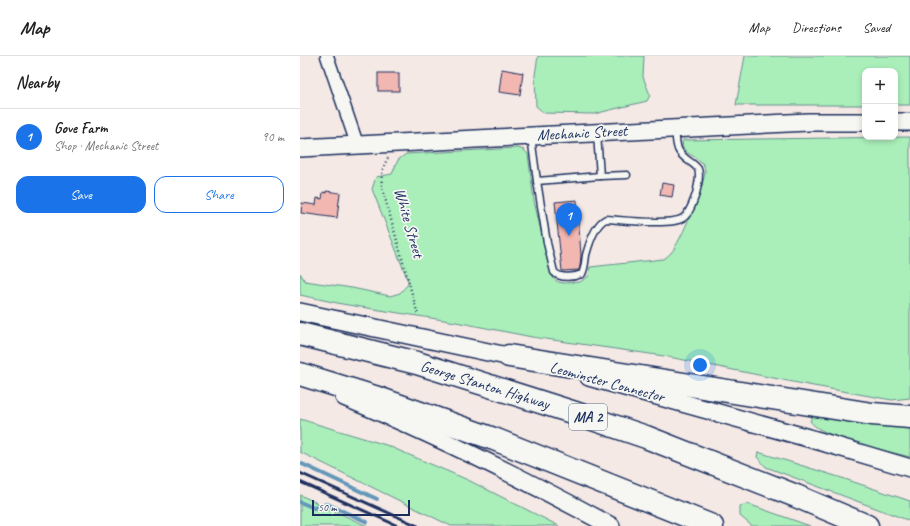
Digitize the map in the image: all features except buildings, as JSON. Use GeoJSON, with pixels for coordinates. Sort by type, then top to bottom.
{"type":"FeatureCollection","features":[{"type":"Feature","properties":{"kind":"highway","name":"George Stanton Highway"},"geometry":{"type":"LineString","coordinates":[[300,334],[417,363],[575,413],[654,440],[867,526]]}},
{"type":"Feature","properties":{"kind":"highway"},"geometry":{"type":"LineString","coordinates":[[509,356],[857,411],[910,417]]}},
{"type":"Feature","properties":{"kind":"highway"},"geometry":{"type":"LineString","coordinates":[[300,374],[382,399],[494,439],[712,526]]}},
{"type":"Feature","properties":{"kind":"main road","name":"Mechanic Street"},"geometry":{"type":"LineString","coordinates":[[300,148],[675,128],[808,122],[862,122]]}},
{"type":"Feature","properties":{"kind":"main road"},"geometry":{"type":"LineString","coordinates":[[898,122],[910,122]]}},
{"type":"Feature","properties":{"kind":"main road","name":"Leominster Connector"},"geometry":{"type":"LineString","coordinates":[[300,312],[509,356],[819,441],[910,468]]}},
{"type":"Feature","properties":{"kind":"main road"},"geometry":{"type":"LineString","coordinates":[[300,378],[403,422],[526,481],[611,526]]}},
{"type":"Feature","properties":{"kind":"street"},"geometry":{"type":"LineString","coordinates":[[327,56],[357,144]]}},
{"type":"Feature","properties":{"kind":"lane"},"geometry":{"type":"LineString","coordinates":[[531,135],[547,243],[554,272],[560,277],[577,276],[582,274],[585,268],[586,256],[592,238],[598,226],[606,219],[667,222],[678,221],[688,212],[696,192],[699,173],[695,166],[680,154],[678,150],[675,128]]}},
{"type":"Feature","properties":{"kind":"lane"},"geometry":{"type":"LineString","coordinates":[[597,132],[600,176]]}},
{"type":"Feature","properties":{"kind":"lane"},"geometry":{"type":"LineString","coordinates":[[537,181],[627,175]]}},
{"type":"Feature","properties":{"kind":"path","name":"White Street"},"geometry":{"type":"LineString","coordinates":[[397,142],[384,164],[381,183],[418,315]]}},
{"type":"Feature","properties":{"kind":"green space"},"geometry":{"type":"Polygon","coordinates":[[[538,56],[644,56],[643,77],[650,95],[647,101],[594,114],[544,113],[536,106],[535,75],[538,56]]]}},
{"type":"Feature","properties":{"kind":"green space"},"geometry":{"type":"Polygon","coordinates":[[[745,56],[910,56],[910,105],[898,105],[898,68],[862,68],[862,105],[736,105],[745,56]]]}},
{"type":"Feature","properties":{"kind":"green space"},"geometry":{"type":"Polygon","coordinates":[[[898,137],[910,137],[910,398],[892,400],[664,356],[532,337],[456,322],[342,304],[300,295],[300,273],[305,281],[352,288],[390,296],[400,293],[409,283],[372,189],[376,177],[392,174],[398,160],[406,154],[518,148],[524,150],[528,154],[534,201],[551,274],[558,282],[564,283],[580,282],[589,276],[590,267],[664,259],[671,253],[692,212],[701,187],[705,170],[704,165],[700,161],[684,149],[682,145],[683,140],[862,138],[862,140],[898,140],[898,137]]]}},
{"type":"Feature","properties":{"kind":"green space"},"geometry":{"type":"Polygon","coordinates":[[[814,413],[910,425],[910,457],[856,443],[827,433],[810,421],[814,413]]]}},
{"type":"Feature","properties":{"kind":"green space"},"geometry":{"type":"Polygon","coordinates":[[[300,419],[386,445],[468,480],[559,526],[451,526],[300,452],[300,419]]]}},
{"type":"Feature","properties":{"kind":"green space"},"geometry":{"type":"Polygon","coordinates":[[[758,452],[910,501],[910,521],[766,467],[757,457],[758,452]]]}},
{"type":"Feature","properties":{"kind":"green space"},"geometry":{"type":"Polygon","coordinates":[[[300,495],[367,526],[300,526],[300,495]]]}},
{"type":"Feature","properties":{"kind":"green space"},"geometry":{"type":"Polygon","coordinates":[[[748,504],[810,526],[752,526],[740,516],[740,506],[748,504]]]}},
{"type":"Feature","properties":{"kind":"waterway"},"geometry":{"type":"LineString","coordinates":[[300,463],[377,499]]}},
{"type":"Feature","properties":{"kind":"waterway"},"geometry":{"type":"LineString","coordinates":[[300,502],[314,508],[327,504],[367,522]]}},
{"type":"Feature","properties":{"kind":"railway"},"geometry":{"type":"LineString","coordinates":[[300,473],[418,526]]}},
{"type":"Feature","properties":{"kind":"railway"},"geometry":{"type":"LineString","coordinates":[[300,482],[398,526]]}},
{"type":"Feature","properties":{"kind":"place","name":"Gove Farm"},"geometry":{"type":"Point","coordinates":[569,236]}}]}
